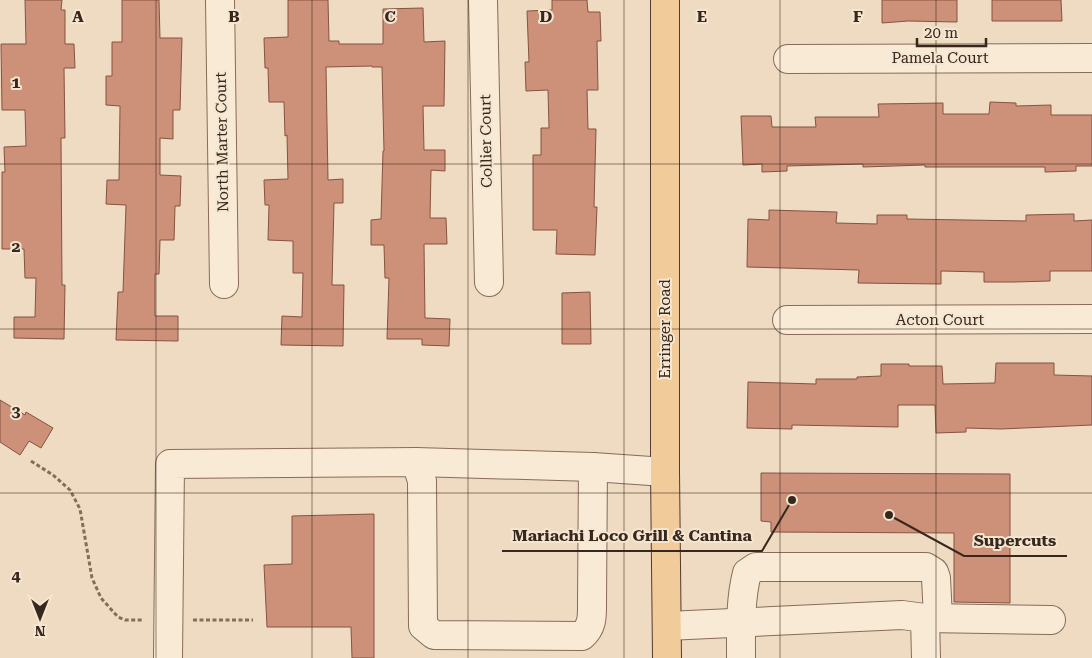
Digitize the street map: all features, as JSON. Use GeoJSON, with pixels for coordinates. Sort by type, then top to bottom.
{"type":"FeatureCollection","features":[{"type":"Feature","properties":{"kind":"main road","name":"Erringer Road"},"geometry":{"type":"LineString","coordinates":[[665,0],[667,658]]}},
{"type":"Feature","properties":{"kind":"street","name":"North Marter Court"},"geometry":{"type":"LineString","coordinates":[[220,0],[224,284]]}},
{"type":"Feature","properties":{"kind":"street","name":"Collier Court"},"geometry":{"type":"LineString","coordinates":[[484,0],[489,282]]}},
{"type":"Feature","properties":{"kind":"street","name":"Pamela Court"},"geometry":{"type":"LineString","coordinates":[[788,59],[1092,58]]}},
{"type":"Feature","properties":{"kind":"street","name":"Acton Court"},"geometry":{"type":"LineString","coordinates":[[788,320],[1092,319]]}},
{"type":"Feature","properties":{"kind":"street"},"geometry":{"type":"LineString","coordinates":[[168,658],[170,464],[416,462],[593,466],[665,472]]}},
{"type":"Feature","properties":{"kind":"street"},"geometry":{"type":"LineString","coordinates":[[416,462],[422,481],[423,626],[434,635],[582,636],[589,629],[592,621],[593,466]]}},
{"type":"Feature","properties":{"kind":"street"},"geometry":{"type":"LineString","coordinates":[[741,658],[741,622],[747,573],[756,567],[926,567],[934,572],[936,578],[926,658]]}},
{"type":"Feature","properties":{"kind":"street"},"geometry":{"type":"LineString","coordinates":[[668,626],[902,615],[932,618],[1051,620]]}},
{"type":"Feature","properties":{"kind":"path"},"geometry":{"type":"LineString","coordinates":[[31,461],[53,475],[70,490],[80,509],[92,578],[101,598],[118,617],[125,620],[253,620]]}},
{"type":"Feature","properties":{"kind":"building"},"geometry":{"type":"Polygon","coordinates":[[[25,0],[62,0],[61,10],[65,10],[65,44],[74,44],[75,68],[64,68],[65,138],[61,138],[62,285],[65,285],[64,339],[14,338],[14,317],[35,317],[36,278],[25,278],[24,249],[2,249],[2,172],[5,172],[4,147],[26,146],[25,110],[2,110],[1,44],[26,44],[25,0]]]}},
{"type":"Feature","properties":{"kind":"building"},"geometry":{"type":"Polygon","coordinates":[[[122,0],[159,0],[160,38],[182,38],[180,110],[173,110],[173,139],[160,138],[160,175],[181,176],[180,206],[175,206],[174,240],[160,240],[159,274],[155,274],[155,316],[178,316],[178,341],[116,340],[118,292],[123,292],[126,205],[106,204],[107,180],[119,180],[120,106],[106,105],[106,76],[112,76],[112,42],[122,42],[122,0]]]}},
{"type":"Feature","properties":{"kind":"building"},"geometry":{"type":"Polygon","coordinates":[[[288,0],[328,0],[329,41],[339,41],[339,44],[383,44],[383,9],[423,8],[424,42],[445,41],[444,106],[423,106],[424,150],[445,150],[445,171],[431,170],[430,218],[446,218],[447,244],[424,244],[425,318],[450,319],[449,346],[422,345],[422,339],[387,339],[389,278],[385,278],[384,245],[371,245],[371,220],[381,219],[384,151],[382,67],[372,66],[326,67],[328,180],[343,179],[343,203],[334,203],[332,285],[344,285],[343,346],[281,345],[282,316],[302,317],[303,273],[293,273],[293,241],[268,240],[269,205],[265,205],[264,180],[288,179],[284,102],[269,102],[268,68],[265,68],[264,38],[288,37],[288,0]]]}},
{"type":"Feature","properties":{"kind":"building"},"geometry":{"type":"Polygon","coordinates":[[[552,0],[587,0],[588,12],[600,12],[601,41],[597,41],[598,90],[587,90],[588,129],[596,129],[594,207],[597,207],[595,255],[556,254],[557,230],[533,230],[533,155],[541,155],[541,128],[549,128],[548,90],[526,91],[525,62],[529,62],[527,11],[552,10],[552,0]]]}},
{"type":"Feature","properties":{"kind":"building"},"geometry":{"type":"Polygon","coordinates":[[[882,0],[957,0],[957,22],[908,21],[882,23],[882,0]]]}},
{"type":"Feature","properties":{"kind":"building"},"geometry":{"type":"Polygon","coordinates":[[[992,0],[1061,0],[1062,21],[992,21],[992,0]]]}},
{"type":"Feature","properties":{"kind":"building"},"geometry":{"type":"Polygon","coordinates":[[[990,102],[1016,103],[1016,106],[1051,105],[1051,115],[1092,115],[1092,166],[1076,166],[1076,171],[1045,172],[1045,167],[925,167],[925,165],[863,167],[863,164],[787,166],[787,171],[762,172],[762,164],[743,165],[741,116],[771,116],[772,127],[816,127],[815,117],[879,117],[878,104],[943,103],[943,114],[989,114],[990,102]]]}},
{"type":"Feature","properties":{"kind":"building"},"geometry":{"type":"Polygon","coordinates":[[[769,210],[837,212],[836,223],[877,224],[877,215],[907,215],[907,219],[1026,221],[1026,215],[1074,214],[1074,221],[1092,220],[1092,271],[1050,271],[1050,281],[984,282],[984,272],[941,271],[941,284],[858,283],[859,270],[747,267],[748,219],[769,220],[769,210]]]}},
{"type":"Feature","properties":{"kind":"building"},"geometry":{"type":"Polygon","coordinates":[[[590,292],[591,344],[562,344],[562,293],[590,292]]]}},
{"type":"Feature","properties":{"kind":"building"},"geometry":{"type":"Polygon","coordinates":[[[996,363],[1054,363],[1054,375],[1092,376],[1092,425],[1001,429],[966,428],[966,432],[936,433],[935,405],[898,405],[898,427],[792,425],[792,429],[747,428],[748,382],[816,384],[816,379],[857,379],[857,377],[881,376],[881,364],[909,364],[909,366],[942,366],[943,384],[995,383],[996,363]]]}},
{"type":"Feature","properties":{"kind":"building"},"geometry":{"type":"Polygon","coordinates":[[[0,400],[25,415],[26,412],[53,428],[41,448],[29,441],[20,455],[0,442],[0,400]]]}},
{"type":"Feature","properties":{"kind":"building"},"geometry":{"type":"Polygon","coordinates":[[[761,473],[1010,474],[1010,603],[954,602],[954,533],[771,532],[771,522],[761,521],[761,473]]]}},
{"type":"Feature","properties":{"kind":"building"},"geometry":{"type":"Polygon","coordinates":[[[374,514],[374,658],[352,658],[351,627],[267,627],[264,565],[292,564],[292,516],[374,514]]]}},
{"type":"Feature","properties":{"kind":"place","name":"Mariachi Loco Grill & Cantina"},"geometry":{"type":"Point","coordinates":[792,500]}},
{"type":"Feature","properties":{"kind":"place","name":"Supercuts"},"geometry":{"type":"Point","coordinates":[889,515]}}]}
